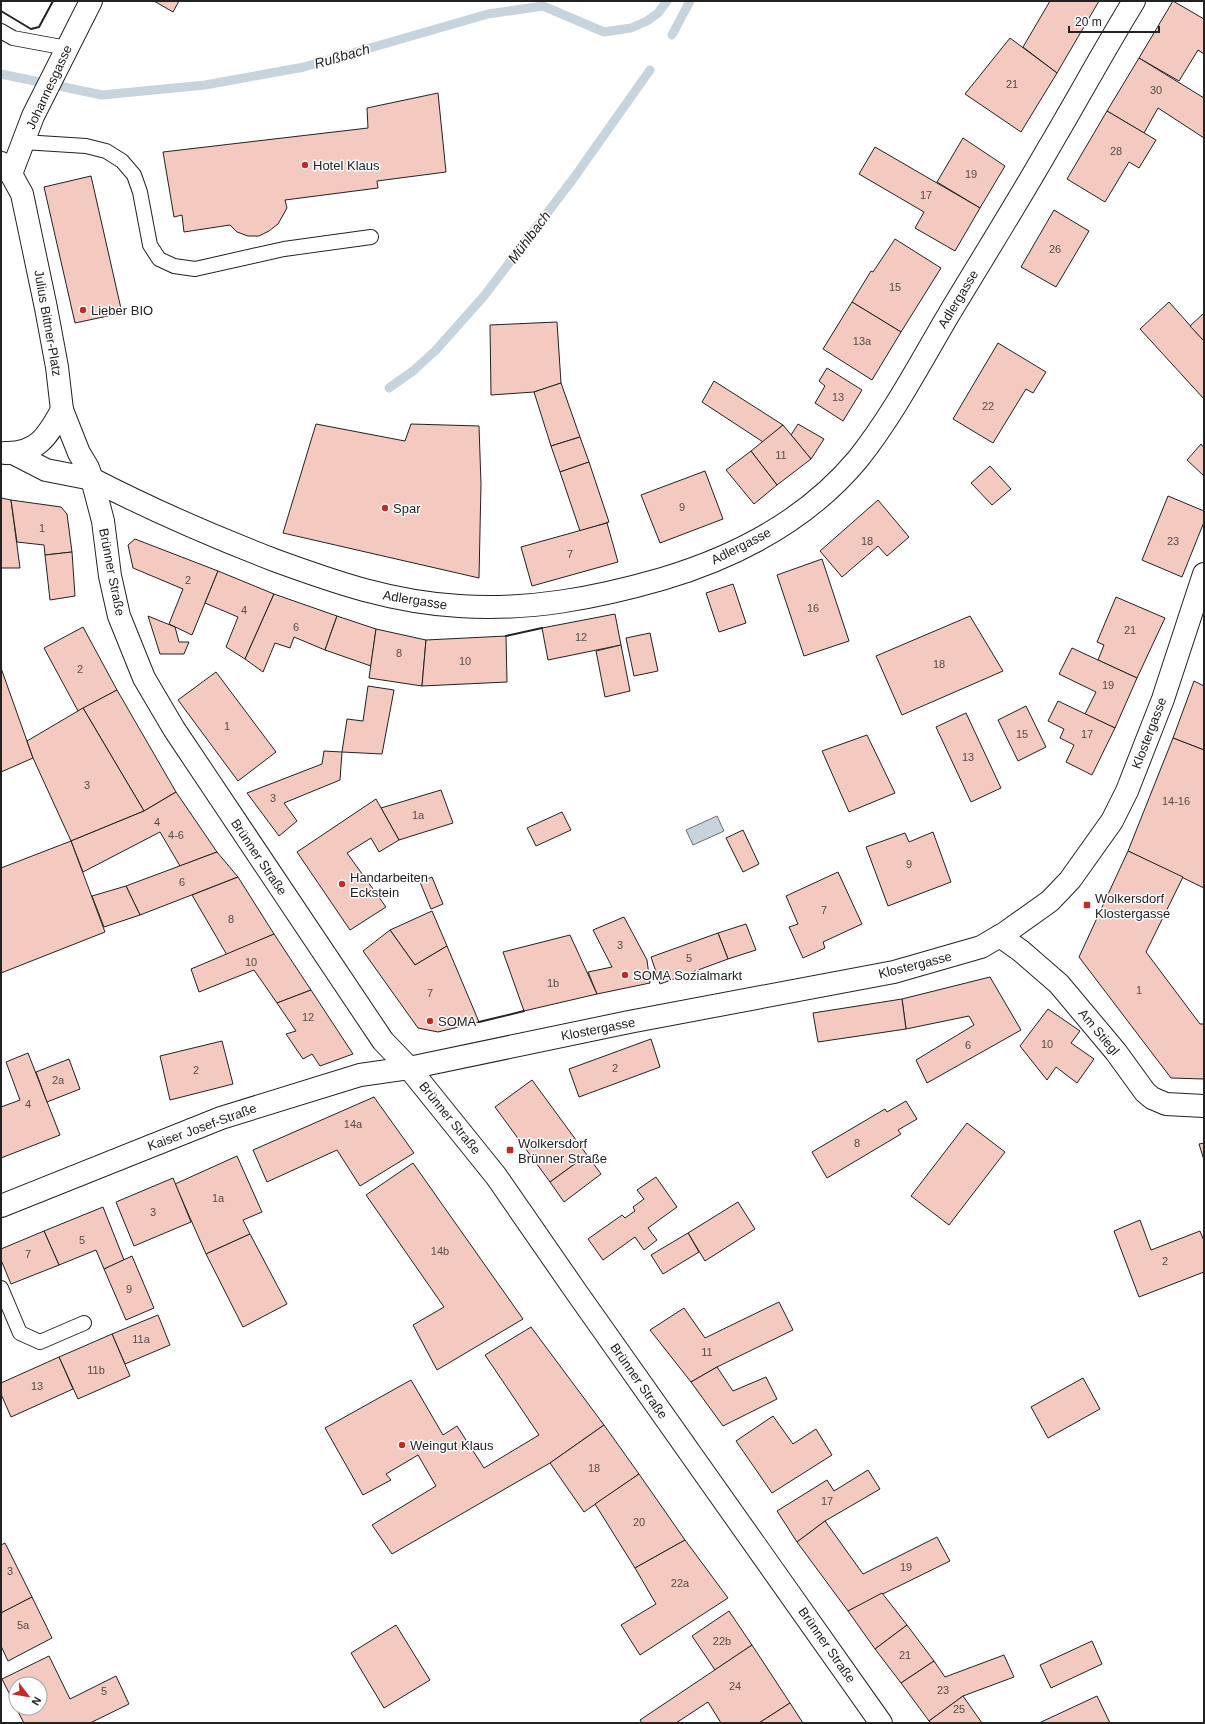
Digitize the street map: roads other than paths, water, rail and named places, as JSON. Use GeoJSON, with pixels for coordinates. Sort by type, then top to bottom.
{"type":"FeatureCollection","features":[{"type":"Feature","properties":{"kind":"main road","name":"Johannesgasse"},"geometry":{"type":"LineString","coordinates":[[6,169],[23,142],[33,116],[91,1]]}},
{"type":"Feature","properties":{"kind":"main road","name":"Adlergasse"},"geometry":{"type":"LineString","coordinates":[[7,453],[46,470],[92,479],[196,529],[265,556],[358,589],[389,597],[420,602],[488,607],[562,602],[644,584],[689,571],[723,558],[755,542],[790,520],[816,501],[838,480],[877,433],[1042,160],[1134,1]]}},
{"type":"Feature","properties":{"kind":"main road","name":"Julius Bittner-Platz"},"geometry":{"type":"LineString","coordinates":[[6,169],[22,194],[54,352],[62,410],[92,479]]}},
{"type":"Feature","properties":{"kind":"main road"},"geometry":{"type":"LineString","coordinates":[[7,453],[31,448],[47,436],[62,410]]}},
{"type":"Feature","properties":{"kind":"main road","name":"Brünner Straße"},"geometry":{"type":"LineString","coordinates":[[92,479],[103,521],[110,576],[119,616],[144,678],[174,729],[383,1041],[409,1068],[496,1176],[881,1723]]}},
{"type":"Feature","properties":{"kind":"main road","name":"Klostergasse"},"geometry":{"type":"LineString","coordinates":[[409,1068],[614,1025],[894,972],[981,946],[1000,936],[1027,919],[1050,901],[1070,880],[1112,821],[1127,791],[1163,699],[1204,574]]}},
{"type":"Feature","properties":{"kind":"main road","name":"Am Stiegl"},"geometry":{"type":"LineString","coordinates":[[1000,936],[1021,951],[1059,984],[1116,1052],[1145,1092],[1152,1098],[1166,1104],[1204,1106]]}},
{"type":"Feature","properties":{"kind":"main road","name":"Kaiser Josef-Straße"},"geometry":{"type":"LineString","coordinates":[[1,1206],[221,1118],[360,1075],[409,1068]]}},
{"type":"Feature","properties":{"kind":"lane"},"geometry":{"type":"LineString","coordinates":[[1,31],[13,38],[64,54]]}},
{"type":"Feature","properties":{"kind":"lane"},"geometry":{"type":"LineString","coordinates":[[23,142],[86,146],[106,151],[122,161],[134,175],[140,192],[150,245],[159,259],[174,266],[195,269],[284,249],[371,237]]}},
{"type":"Feature","properties":{"kind":"lane"},"geometry":{"type":"LineString","coordinates":[[1,1288],[20,1333],[40,1342],[84,1323]]}},
{"type":"Feature","properties":{"kind":"waterway","name":"Rußbach"},"geometry":{"type":"LineString","coordinates":[[1,74],[102,95],[205,85],[304,67],[488,14],[543,6],[604,32],[631,28],[647,21],[658,13],[667,1]]}},
{"type":"Feature","properties":{"kind":"waterway","name":"Mühlbach"},"geometry":{"type":"LineString","coordinates":[[672,35],[690,1]]}},
{"type":"Feature","properties":{"kind":"waterway","name":"Mühlbach"},"geometry":{"type":"LineString","coordinates":[[389,388],[413,371],[435,351],[484,296],[573,179],[650,70]]}},
{"type":"Feature","properties":{"kind":"place","name":"Hotel Klaus"},"geometry":{"type":"Point","coordinates":[305,165]}},
{"type":"Feature","properties":{"kind":"place","name":"Lieber BIO"},"geometry":{"type":"Point","coordinates":[83,310]}},
{"type":"Feature","properties":{"kind":"place","name":"Spar"},"geometry":{"type":"Point","coordinates":[385,508]}},
{"type":"Feature","properties":{"kind":"place","name":"Handarbeiten Eckstein"},"geometry":{"type":"Point","coordinates":[342,884]}},
{"type":"Feature","properties":{"kind":"place","name":"Wolkersdorf Klostergasse"},"geometry":{"type":"Point","coordinates":[1087,905]}},
{"type":"Feature","properties":{"kind":"place","name":"SOMA Sozialmarkt"},"geometry":{"type":"Point","coordinates":[625,975]}},
{"type":"Feature","properties":{"kind":"place","name":"SOMA"},"geometry":{"type":"Point","coordinates":[430,1021]}},
{"type":"Feature","properties":{"kind":"place","name":"Wolkersdorf Brünner Straße"},"geometry":{"type":"Point","coordinates":[510,1150]}},
{"type":"Feature","properties":{"kind":"place","name":"Weingut Klaus"},"geometry":{"type":"Point","coordinates":[402,1445]}}]}
